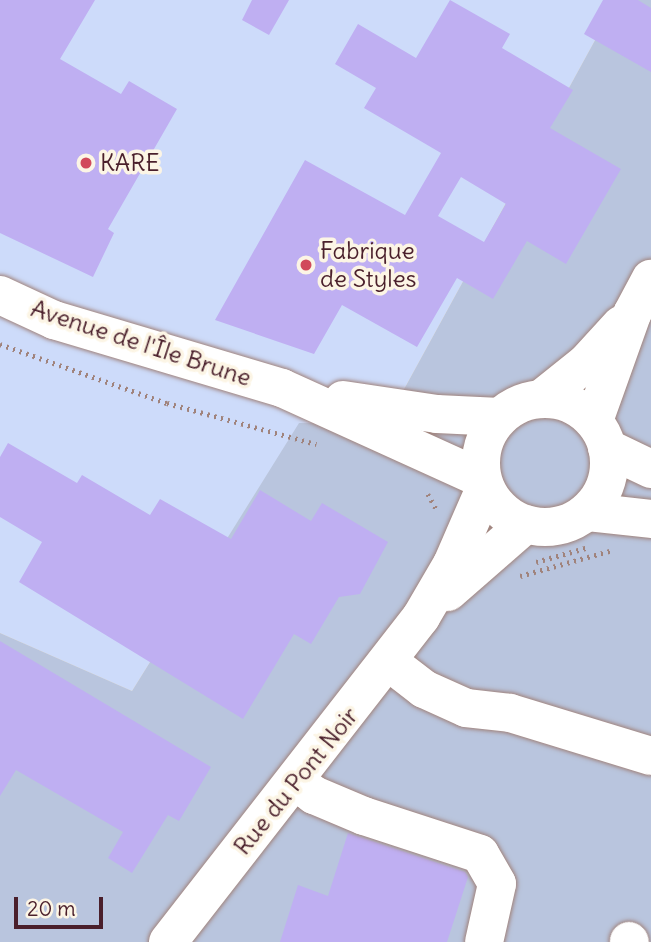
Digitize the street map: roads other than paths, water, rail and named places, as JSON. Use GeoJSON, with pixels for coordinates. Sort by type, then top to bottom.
{"type":"FeatureCollection","features":[{"type":"Feature","properties":{"kind":"street"},"geometry":{"type":"LineString","coordinates":[[595,528],[607,482],[601,435],[632,314],[651,279]]}},
{"type":"Feature","properties":{"kind":"street","name":"Avenue de l'Île Brune"},"geometry":{"type":"LineString","coordinates":[[0,295],[54,320],[282,388],[388,408],[500,416]]}},
{"type":"Feature","properties":{"kind":"street"},"geometry":{"type":"LineString","coordinates":[[632,314],[586,363],[541,399],[519,404],[500,416],[481,449],[483,483],[503,513],[526,524],[595,528],[651,519]]}},
{"type":"Feature","properties":{"kind":"street","name":"Avenue de l'Île Brune"},"geometry":{"type":"LineString","coordinates":[[282,388],[483,483]]}},
{"type":"Feature","properties":{"kind":"street"},"geometry":{"type":"LineString","coordinates":[[541,399],[579,408],[601,435],[651,469]]}},
{"type":"Feature","properties":{"kind":"street","name":"Rue du Pont Noir"},"geometry":{"type":"LineString","coordinates":[[168,942],[389,662],[421,617],[452,564],[483,483]]}},
{"type":"Feature","properties":{"kind":"street","name":"Rue du Pont Noir"},"geometry":{"type":"LineString","coordinates":[[421,617],[475,564],[526,524]]}},
{"type":"Feature","properties":{"kind":"street"},"geometry":{"type":"LineString","coordinates":[[389,662],[424,689],[466,708],[510,713],[651,756]]}},
{"type":"Feature","properties":{"kind":"street"},"geometry":{"type":"LineString","coordinates":[[296,781],[314,795],[364,816],[480,854],[497,884],[484,942]]}},
{"type":"Feature","properties":{"kind":"place","name":"KARE"},"geometry":{"type":"Point","coordinates":[86,163]}},
{"type":"Feature","properties":{"kind":"place","name":"Fabrique de Styles"},"geometry":{"type":"Point","coordinates":[306,265]}}]}
